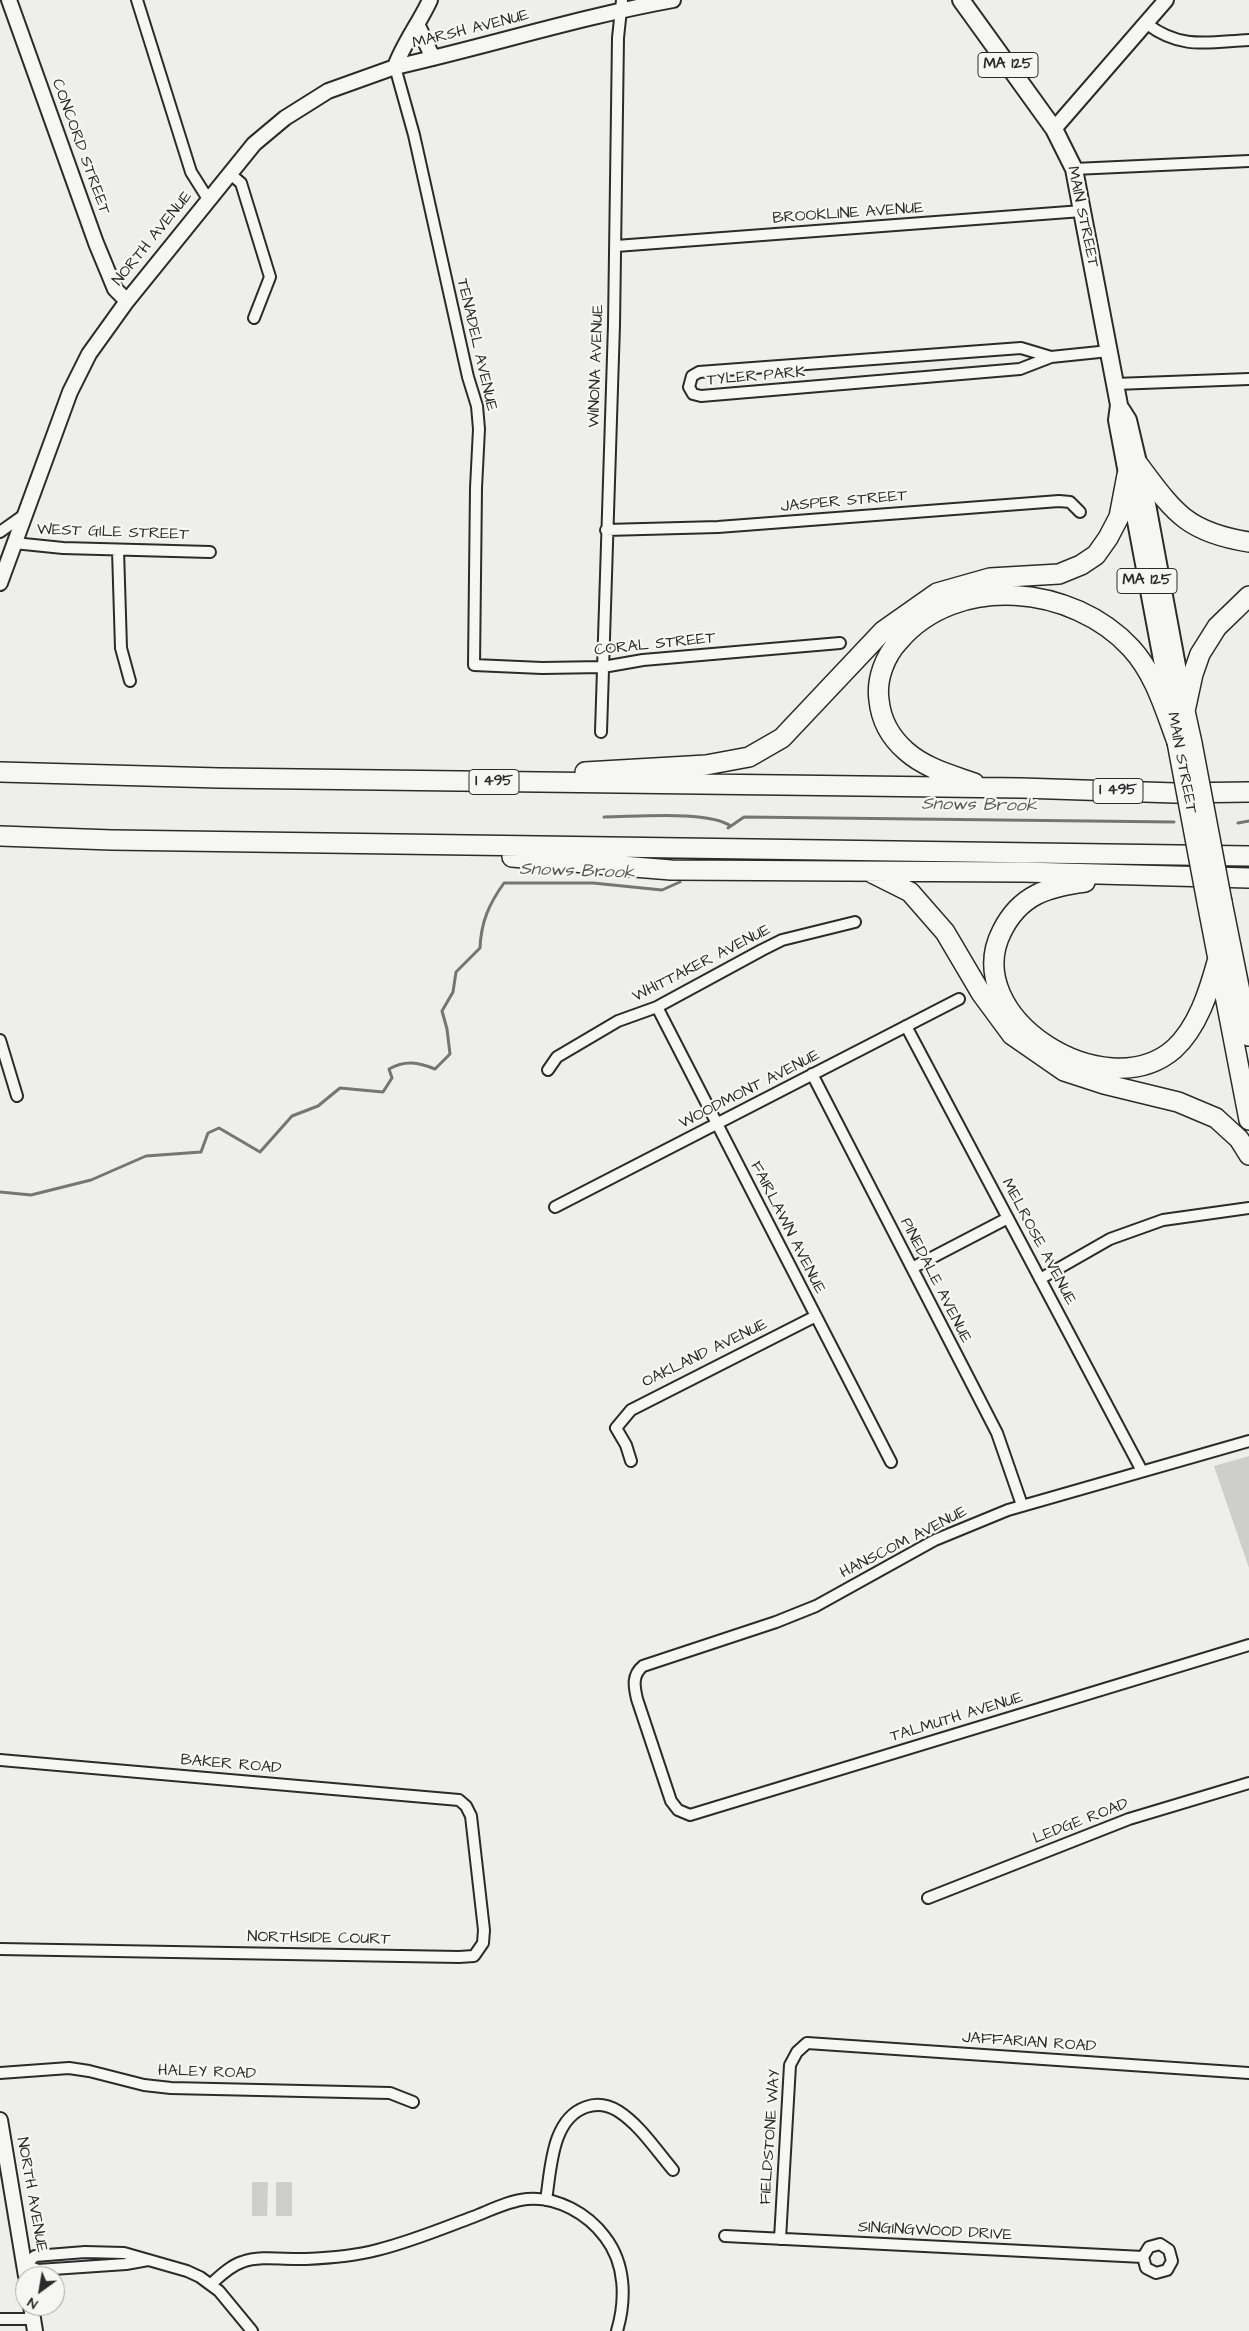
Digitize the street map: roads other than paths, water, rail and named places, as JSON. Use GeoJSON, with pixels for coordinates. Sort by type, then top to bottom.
{"type":"FeatureCollection","features":[{"type":"Feature","properties":{"kind":"highway"},"geometry":{"type":"LineString","coordinates":[[446,781],[706,765],[749,757],[782,738],[883,631],[937,593],[990,578],[1059,574],[1081,565],[1096,554],[1108,538],[1118,517],[1133,470],[1178,514],[1199,528],[1227,538],[1249,542]]}},
{"type":"Feature","properties":{"kind":"highway"},"geometry":{"type":"LineString","coordinates":[[987,788],[933,768],[907,752],[891,736],[880,715],[878,691],[882,668],[893,648],[909,629],[935,611],[966,600],[1001,594],[1057,601],[1096,618],[1131,648],[1153,681],[1184,743]]}},
{"type":"Feature","properties":{"kind":"highway"},"geometry":{"type":"LineString","coordinates":[[1185,711],[1193,674],[1208,640],[1228,613],[1249,596]]}},
{"type":"Feature","properties":{"kind":"highway","name":"MAIN STREET"},"geometry":{"type":"LineString","coordinates":[[1185,711],[1184,743],[1215,902],[1244,994],[1249,1036]]}},
{"type":"Feature","properties":{"kind":"highway","name":"I 495"},"geometry":{"type":"LineString","coordinates":[[0,772],[106,776],[987,788],[1175,793],[1249,792]]}},
{"type":"Feature","properties":{"kind":"highway"},"geometry":{"type":"LineString","coordinates":[[0,836],[112,840],[1249,856]]}},
{"type":"Feature","properties":{"kind":"highway"},"geometry":{"type":"LineString","coordinates":[[386,844],[671,870],[863,870],[1249,878]]}},
{"type":"Feature","properties":{"kind":"highway"},"geometry":{"type":"LineString","coordinates":[[863,870],[910,892],[945,932],[981,993],[1012,1035],[1064,1071],[1104,1084],[1178,1102],[1216,1118],[1238,1139],[1249,1155]]}},
{"type":"Feature","properties":{"kind":"highway"},"geometry":{"type":"LineString","coordinates":[[1133,875],[1064,885],[1027,899],[1011,912],[997,941],[992,963],[997,987],[1007,1008],[1024,1026],[1042,1042],[1069,1058],[1094,1067],[1122,1070],[1143,1066],[1159,1059],[1174,1048],[1190,1027],[1209,992],[1217,962]]}},
{"type":"Feature","properties":{"kind":"highway","name":"MAIN STREET"},"geometry":{"type":"LineString","coordinates":[[1215,902],[1217,962],[1249,1120]]}},
{"type":"Feature","properties":{"kind":"main road","name":"CONCORD STREET"},"geometry":{"type":"LineString","coordinates":[[9,0],[96,243],[116,289],[127,301]]}},
{"type":"Feature","properties":{"kind":"main road"},"geometry":{"type":"LineString","coordinates":[[395,67],[398,57],[418,26],[430,0]]}},
{"type":"Feature","properties":{"kind":"main road","name":"MARSH AVENUE"},"geometry":{"type":"LineString","coordinates":[[395,67],[621,5],[673,0]]}},
{"type":"Feature","properties":{"kind":"main road","name":"MAIN STREET"},"geometry":{"type":"LineString","coordinates":[[962,0],[1054,129],[1074,170],[1119,405],[1117,420],[1133,470],[1185,711]]}},
{"type":"Feature","properties":{"kind":"main road"},"geometry":{"type":"LineString","coordinates":[[1054,129],[1166,0]]}},
{"type":"Feature","properties":{"kind":"main road"},"geometry":{"type":"LineString","coordinates":[[418,26],[433,58]]}},
{"type":"Feature","properties":{"kind":"main road","name":"NORTH AVENUE"},"geometry":{"type":"LineString","coordinates":[[0,583],[70,392],[89,354],[127,301],[254,144],[284,118],[328,91],[395,67]]}},
{"type":"Feature","properties":{"kind":"main road","name":"MAIN STREET"},"geometry":{"type":"LineString","coordinates":[[1133,470],[1184,743]]}},
{"type":"Feature","properties":{"kind":"main road","name":"NORTH AVENUE"},"geometry":{"type":"LineString","coordinates":[[0,2120],[25,2266]]}},
{"type":"Feature","properties":{"kind":"street"},"geometry":{"type":"LineString","coordinates":[[137,0],[190,172],[208,199]]}},
{"type":"Feature","properties":{"kind":"street","name":"WINONA AVENUE"},"geometry":{"type":"LineString","coordinates":[[601,732],[616,246],[618,38],[621,5]]}},
{"type":"Feature","properties":{"kind":"street"},"geometry":{"type":"LineString","coordinates":[[1147,24],[1161,35],[1182,43],[1249,40]]}},
{"type":"Feature","properties":{"kind":"street","name":"TENADEL AVENUE"},"geometry":{"type":"LineString","coordinates":[[395,67],[414,135],[468,377],[477,406],[479,429],[476,488],[474,665]]}},
{"type":"Feature","properties":{"kind":"street"},"geometry":{"type":"LineString","coordinates":[[1074,170],[1249,161]]}},
{"type":"Feature","properties":{"kind":"street"},"geometry":{"type":"LineString","coordinates":[[229,173],[241,183],[270,277],[254,318]]}},
{"type":"Feature","properties":{"kind":"street","name":"BROOKLINE AVENUE"},"geometry":{"type":"LineString","coordinates":[[616,246],[1082,211]]}},
{"type":"Feature","properties":{"kind":"street","name":"TYLER PARK"},"geometry":{"type":"LineString","coordinates":[[1050,357],[1021,348],[699,372],[692,376],[689,383],[693,394],[701,396],[1020,369],[1050,357],[1109,351]]}},
{"type":"Feature","properties":{"kind":"street"},"geometry":{"type":"LineString","coordinates":[[1115,384],[1249,379]]}},
{"type":"Feature","properties":{"kind":"street","name":"JASPER STREET"},"geometry":{"type":"LineString","coordinates":[[606,530],[718,527],[1059,501],[1070,502],[1080,512]]}},
{"type":"Feature","properties":{"kind":"street"},"geometry":{"type":"LineString","coordinates":[[0,532],[24,515]]}},
{"type":"Feature","properties":{"kind":"street","name":"WEST GILE STREET"},"geometry":{"type":"LineString","coordinates":[[14,543],[63,548],[210,552]]}},
{"type":"Feature","properties":{"kind":"street"},"geometry":{"type":"LineString","coordinates":[[118,550],[121,648],[130,681]]}},
{"type":"Feature","properties":{"kind":"street","name":"CORAL STREET"},"geometry":{"type":"LineString","coordinates":[[474,665],[542,668],[603,667],[643,660],[840,643]]}},
{"type":"Feature","properties":{"kind":"street","name":"WHITTAKER AVENUE"},"geometry":{"type":"LineString","coordinates":[[548,1070],[557,1057],[618,1021],[656,1007],[782,940],[855,922]]}},
{"type":"Feature","properties":{"kind":"street","name":"WOODMONT AVENUE"},"geometry":{"type":"LineString","coordinates":[[555,1207],[959,999]]}},
{"type":"Feature","properties":{"kind":"street","name":"FAIRLAWN AVENUE"},"geometry":{"type":"LineString","coordinates":[[656,1007],[891,1462]]}},
{"type":"Feature","properties":{"kind":"street","name":"MELROSE AVENUE"},"geometry":{"type":"LineString","coordinates":[[906,1026],[1142,1471]]}},
{"type":"Feature","properties":{"kind":"street"},"geometry":{"type":"LineString","coordinates":[[0,1040],[16,1096]]}},
{"type":"Feature","properties":{"kind":"street","name":"PINEDALE AVENUE"},"geometry":{"type":"LineString","coordinates":[[812,1074],[997,1433],[1022,1505]]}},
{"type":"Feature","properties":{"kind":"street"},"geometry":{"type":"LineString","coordinates":[[1040,1279],[1110,1239],[1163,1220],[1249,1208]]}},
{"type":"Feature","properties":{"kind":"street"},"geometry":{"type":"LineString","coordinates":[[912,1268],[1008,1218]]}},
{"type":"Feature","properties":{"kind":"street","name":"OAKLAND AVENUE"},"geometry":{"type":"LineString","coordinates":[[631,1461],[626,1444],[616,1428],[637,1405],[816,1316]]}},
{"type":"Feature","properties":{"kind":"street","name":"HANSCOM AVENUE"},"geometry":{"type":"LineString","coordinates":[[675,1808],[637,1699],[634,1685],[637,1671],[648,1664],[776,1622],[816,1606],[935,1540],[1022,1505],[1249,1441]]}},
{"type":"Feature","properties":{"kind":"street","name":"TALMUTH AVENUE"},"geometry":{"type":"LineString","coordinates":[[675,1808],[687,1814],[698,1813],[1249,1645]]}},
{"type":"Feature","properties":{"kind":"street","name":"BAKER ROAD"},"geometry":{"type":"LineString","coordinates":[[0,1760],[458,1800]]}},
{"type":"Feature","properties":{"kind":"street","name":"LEDGE ROAD"},"geometry":{"type":"LineString","coordinates":[[928,1898],[1129,1819],[1249,1783]]}},
{"type":"Feature","properties":{"kind":"street","name":"NORTHSIDE COURT"},"geometry":{"type":"LineString","coordinates":[[0,1949],[474,1956],[483,1943],[484,1930],[471,1816],[466,1806],[458,1800]]}},
{"type":"Feature","properties":{"kind":"street","name":"JAFFARIAN ROAD"},"geometry":{"type":"LineString","coordinates":[[807,2043],[1249,2073]]}},
{"type":"Feature","properties":{"kind":"street","name":"FIELDSTONE WAY"},"geometry":{"type":"LineString","coordinates":[[780,2239],[790,2065],[796,2052],[807,2043]]}},
{"type":"Feature","properties":{"kind":"street","name":"HALEY ROAD"},"geometry":{"type":"LineString","coordinates":[[0,2073],[80,2069],[158,2087],[390,2093],[413,2102]]}},
{"type":"Feature","properties":{"kind":"street"},"geometry":{"type":"LineString","coordinates":[[546,2200],[555,2145],[562,2129],[570,2116],[580,2109],[593,2104],[605,2105],[617,2111],[631,2122],[673,2170]]}},
{"type":"Feature","properties":{"kind":"street"},"geometry":{"type":"LineString","coordinates":[[211,2284],[230,2268],[243,2261],[324,2258],[376,2251],[413,2240],[511,2202],[529,2199],[546,2200],[559,2203],[591,2221],[609,2242],[624,2289],[624,2304],[617,2331]]}},
{"type":"Feature","properties":{"kind":"street","name":"SINGINGWOOD DRIVE"},"geometry":{"type":"LineString","coordinates":[[725,2236],[1143,2257]]}},
{"type":"Feature","properties":{"kind":"street"},"geometry":{"type":"LineString","coordinates":[[29,2266],[34,2256],[84,2252],[124,2252],[187,2271],[211,2284],[252,2331]]}},
{"type":"Feature","properties":{"kind":"street"},"geometry":{"type":"LineString","coordinates":[[65,2268],[126,2264],[148,2260]]}},
{"type":"Feature","properties":{"kind":"street"},"geometry":{"type":"LineString","coordinates":[[0,2319],[33,2319]]}},
{"type":"Feature","properties":{"kind":"waterway"},"geometry":{"type":"LineString","coordinates":[[604,817],[688,816],[720,821],[731,826]]}},
{"type":"Feature","properties":{"kind":"waterway","name":"Snows Brook"},"geometry":{"type":"LineString","coordinates":[[728,828],[744,817],[1174,822]]}},
{"type":"Feature","properties":{"kind":"waterway","name":"Snows Brook"},"geometry":{"type":"LineString","coordinates":[[1238,823],[1249,821]]}},
{"type":"Feature","properties":{"kind":"waterway","name":"Snows Brook"},"geometry":{"type":"LineString","coordinates":[[0,1192],[31,1195],[91,1180],[146,1156],[201,1152],[208,1133],[219,1128],[260,1152],[292,1116],[318,1106],[340,1088],[383,1092],[392,1078],[389,1069],[395,1066],[412,1063],[435,1069],[450,1054],[447,1029],[442,1011],[453,992],[456,972],[480,948],[482,930],[487,914],[494,898],[504,883],[593,883],[662,890],[680,882]]}}]}
